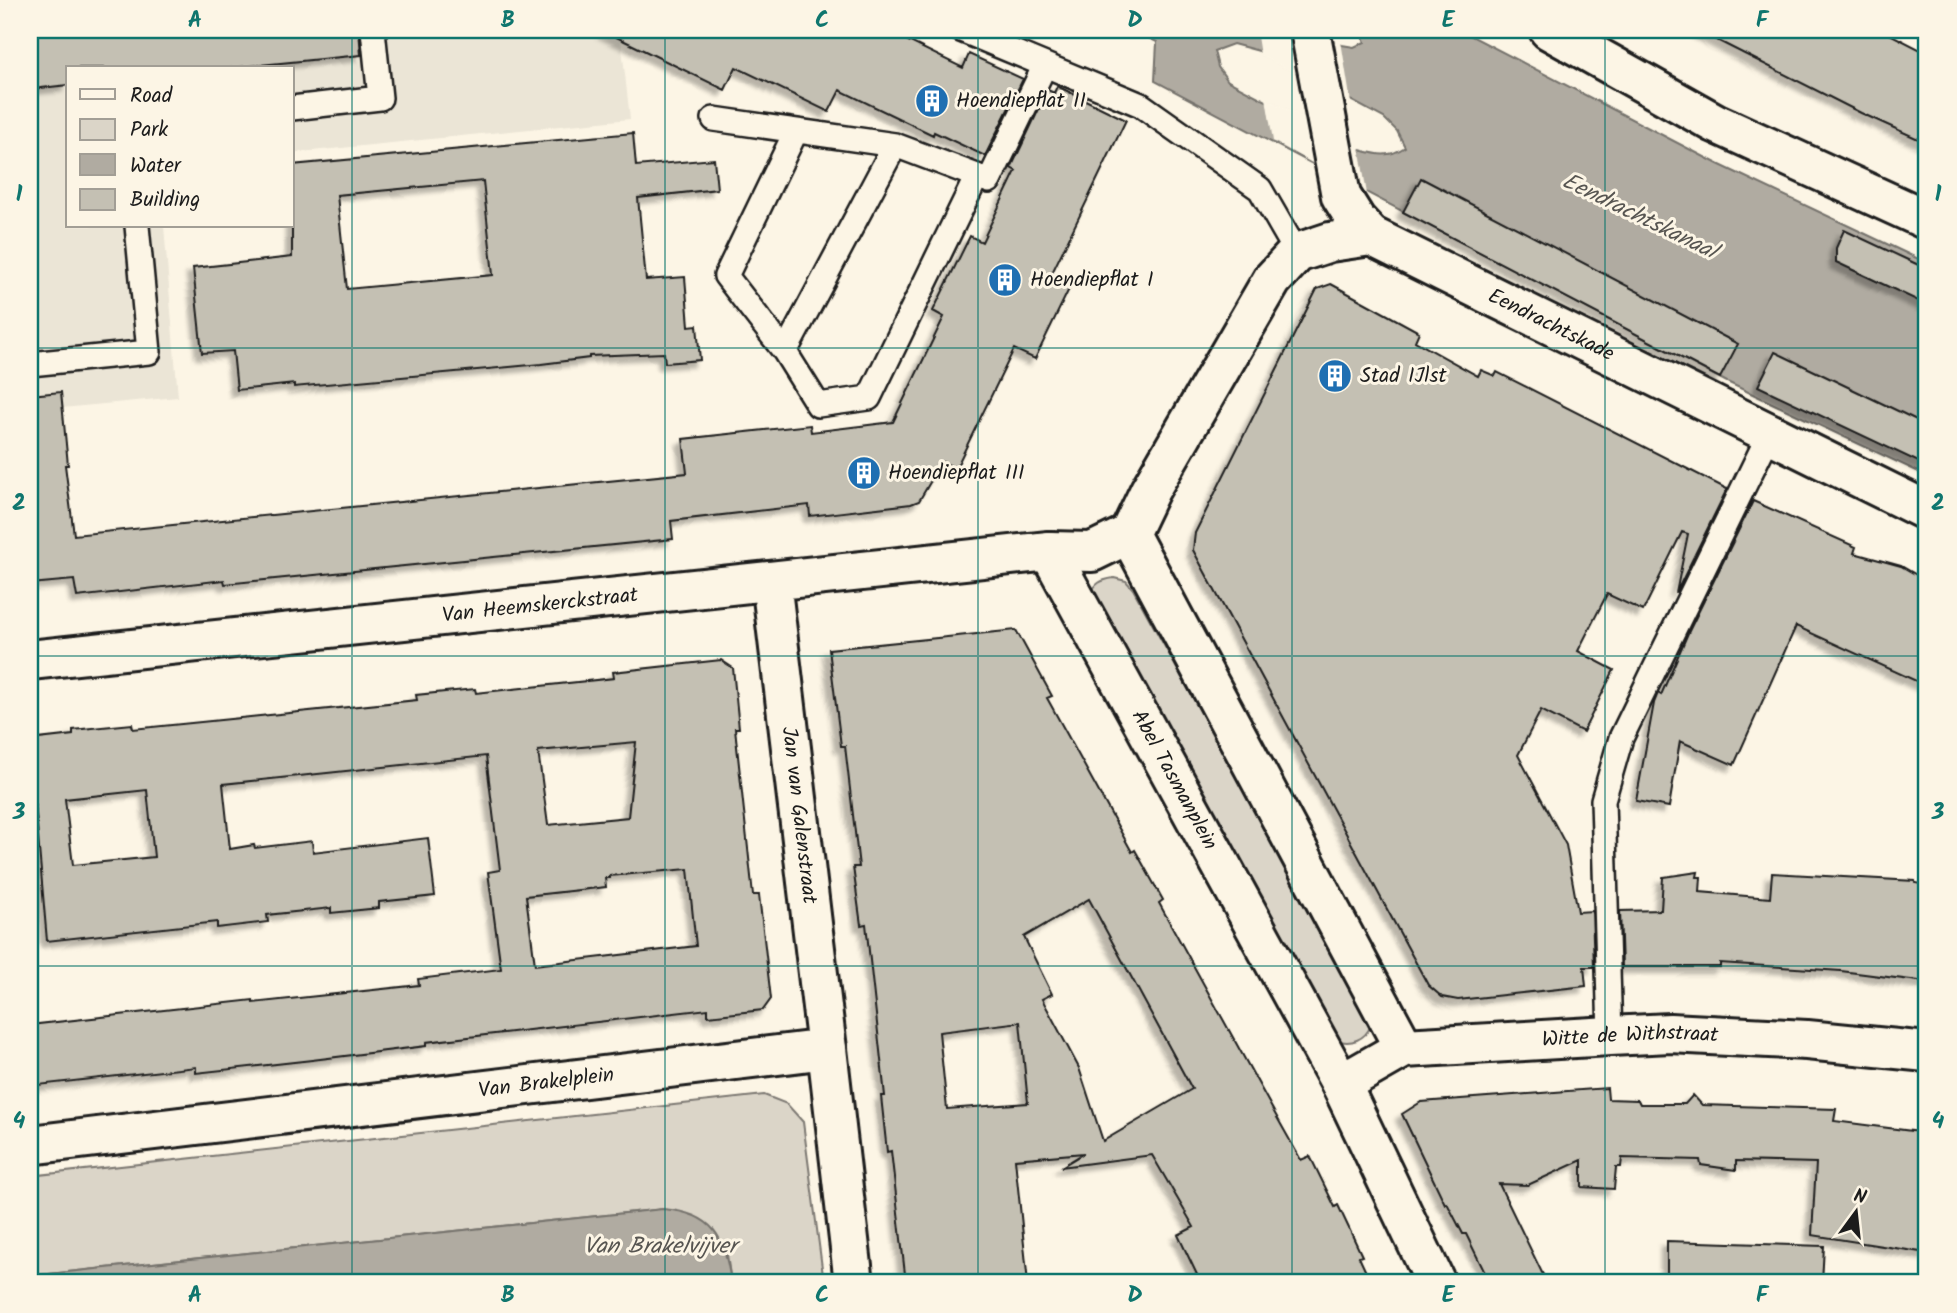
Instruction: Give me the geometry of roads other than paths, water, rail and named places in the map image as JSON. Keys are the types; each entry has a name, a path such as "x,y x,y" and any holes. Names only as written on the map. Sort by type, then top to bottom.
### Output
{"street":[{"name":"Eendrachtskade","path":"1310,30 1335,176 1346,206 1371,236 1927,511"},
{"path":"1549,30 1715,123 1927,220"},
{"path":"1049,551 1092,552 1129,534 1150,490 1272,280 1297,253 1330,242 1371,236"},
{"path":"1129,534 1404,1048"},
{"name":"Van Heemskerckstraat","path":"30,660 1049,551"},
{"name":"Abel Tasmanplein","path":"1049,551 1341,1084 1436,1283"},
{"name":"Jan van Galenstraat","path":"771,581 827,1049"},
{"name":"Witte de Withstraat","path":"1341,1084 1404,1048 1610,1036 1670,1033 1794,1039 1927,1052"},
{"path":"827,1049 854,1283"},
{"name":"Van Brakelplein","path":"30,1145 827,1049"}],"lane":[{"path":"294,108 380,97 373,30"},
{"path":"961,30 1141,105 1260,189 1297,253"},
{"path":"714,119 895,145 989,181 1045,65"},
{"path":"796,131 726,276 785,352 818,405 869,398 976,176"},
{"path":"785,352 895,145"},
{"path":"30,363 149,352 137,228"},
{"path":"1610,1036 1603,800 1621,738 1770,433"}],"water":[{"name":"Eendrachtskanaal","path":"1132,30 1312,30 1342,45 1354,47 1365,42 1361,33 1356,30 1460,30 1718,164 1927,263 1927,476 1727,382 1155,81 1157,42","holes":["1233,44 1259,51 1384,118 1397,131 1405,147 1394,153 1383,154 1360,150 1228,81 1218,67 1214,51"]},
{"name":"Van Brakelvijver","path":"663,1209 694,1216 714,1230 725,1253 731,1283 30,1283 30,1276"}],"place":[{"name":"Hoendiepflat II","path":"932,101"},
{"name":"Hoendiepflat I","path":"1005,280"},
{"name":"Stad IJlst","path":"1335,376"},
{"name":"Hoendiepflat III","path":"864,473"}]}
